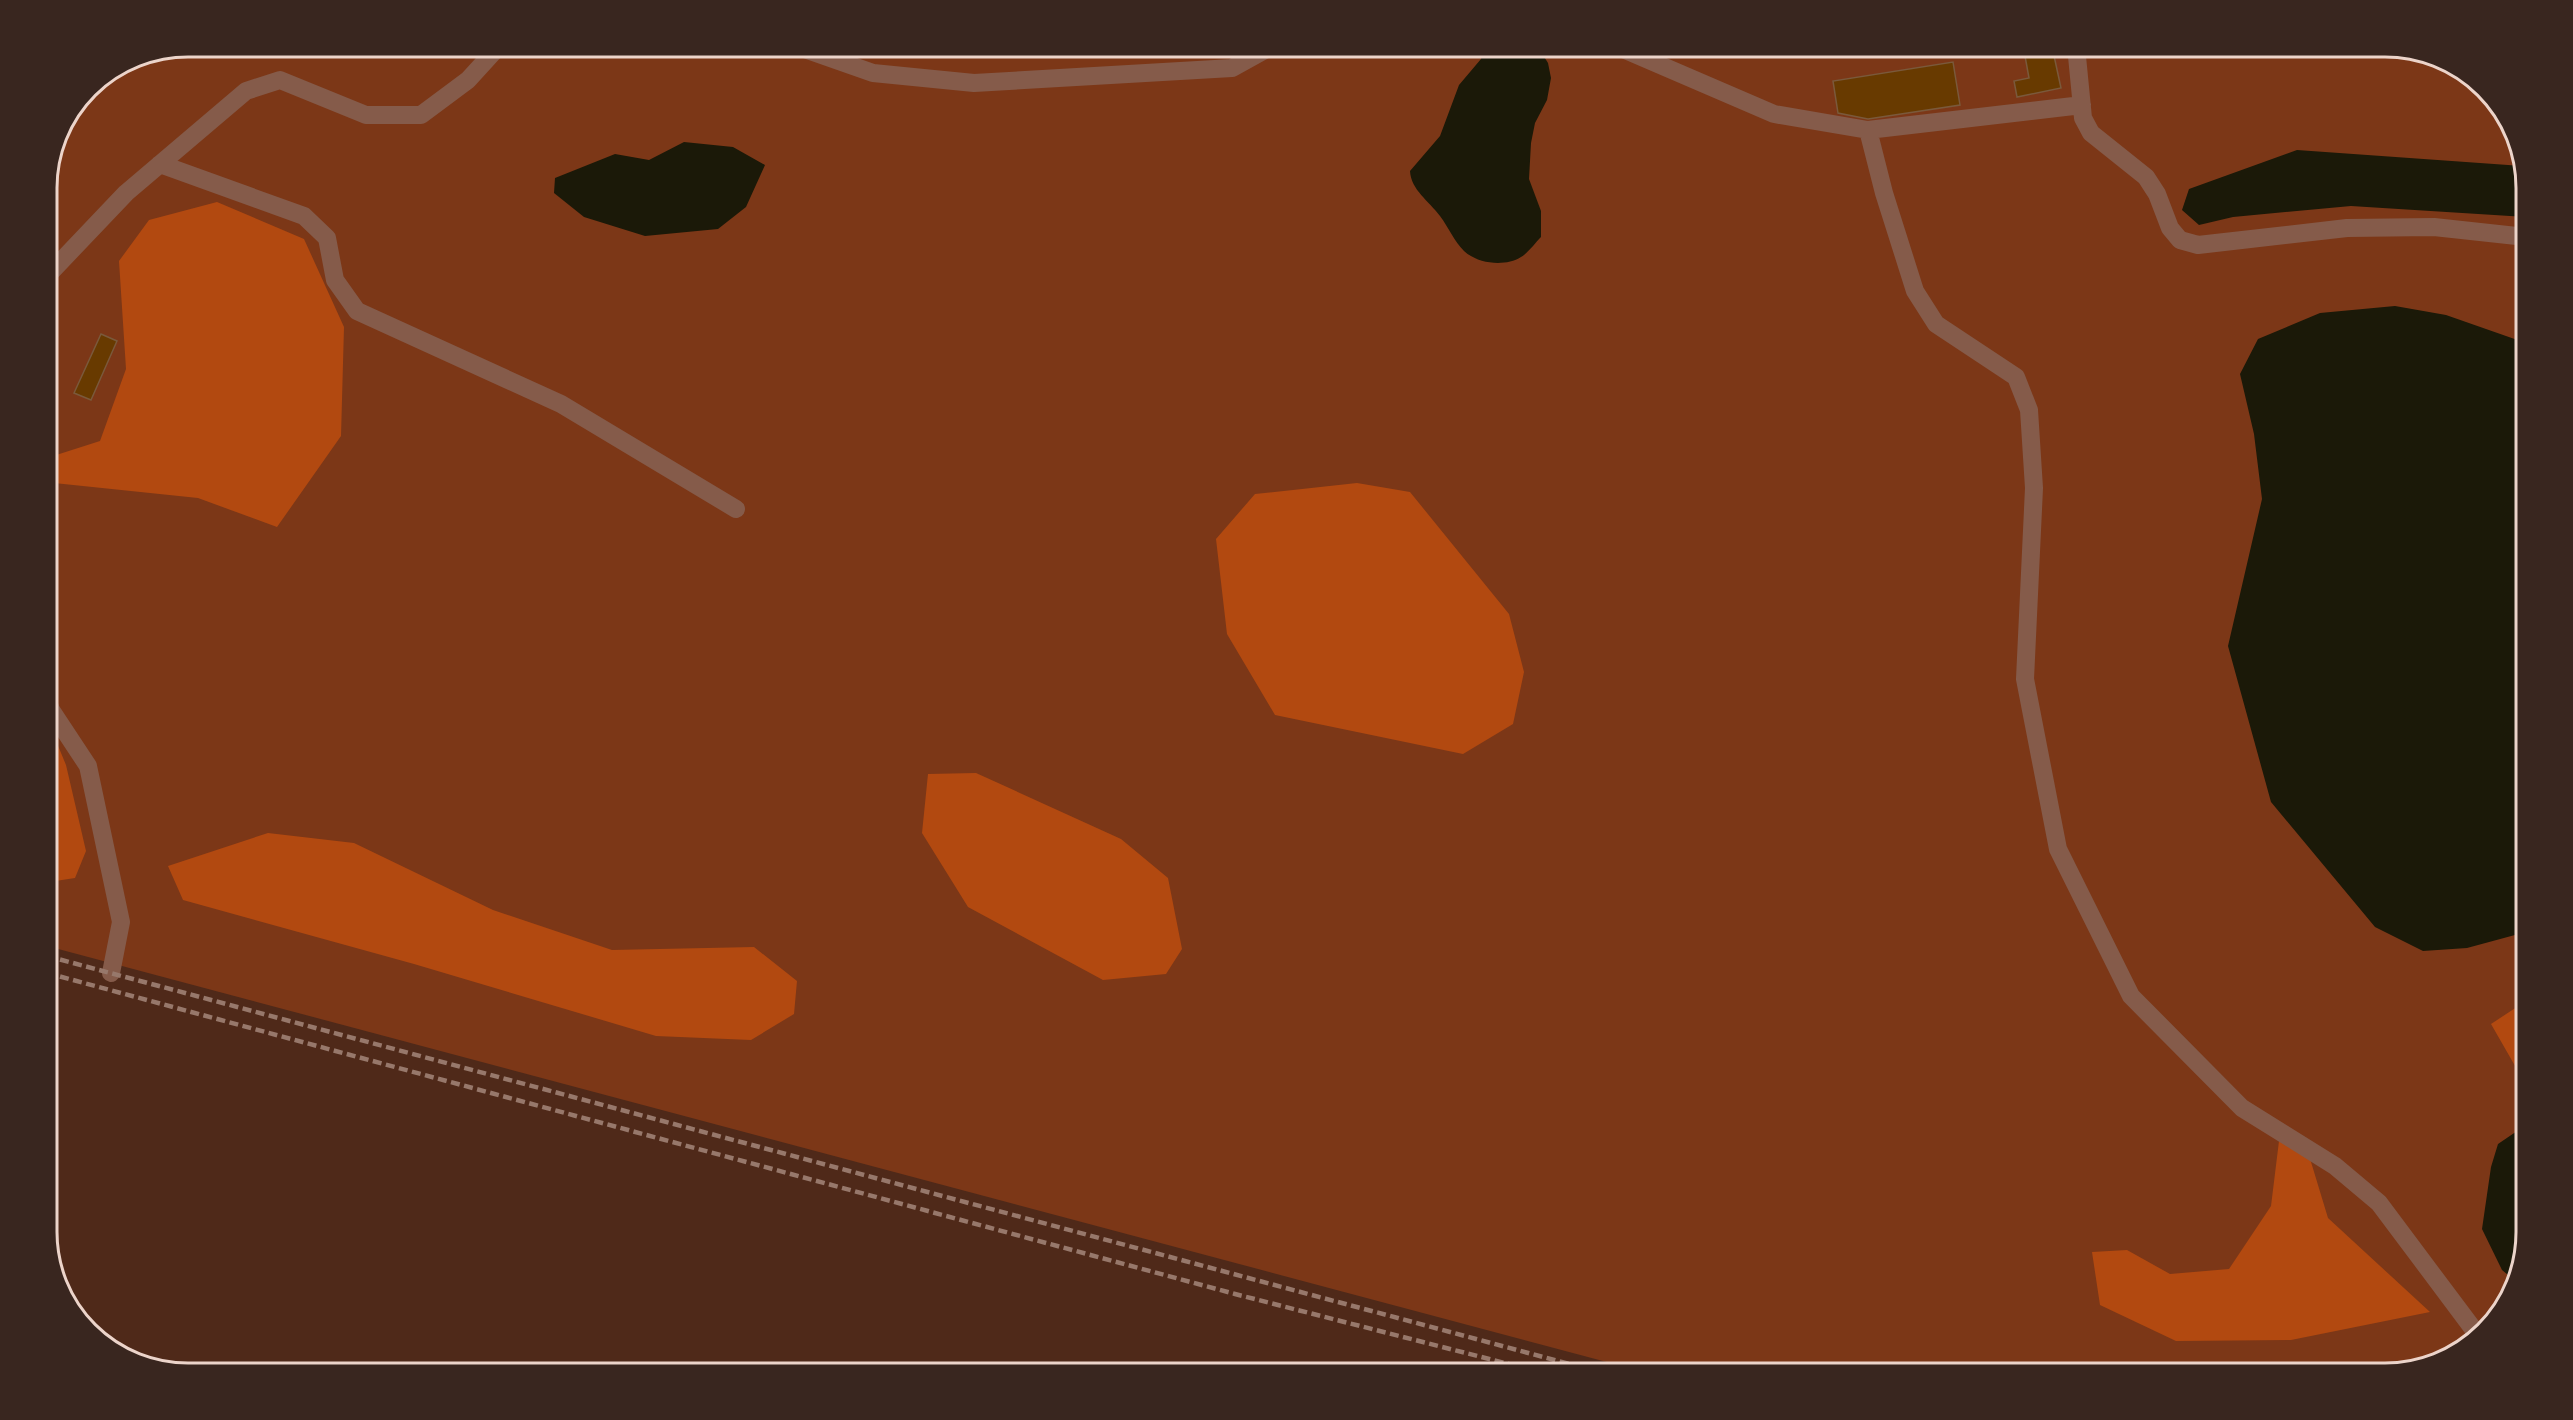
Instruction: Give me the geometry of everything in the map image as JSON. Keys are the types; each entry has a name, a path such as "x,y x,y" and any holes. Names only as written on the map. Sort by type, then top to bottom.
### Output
{"lane":[{"path":"57,265 126,193 246,91 280,80 366,115 421,115 468,80 489,57"},
{"path":"827,57 873,73 974,83 1232,68 1252,57"},
{"path":"1642,57 1774,114 1868,130 2082,105"},
{"path":"2077,57 2083,118 2091,133 2146,177 2157,194 2170,228 2180,240 2198,245 2348,228 2434,227 2516,236"},
{"path":"1868,130 1884,193 1915,291 1936,324 2016,377 2029,410 2034,488 2025,679 2058,849 2131,996 2242,1108 2335,1166 2379,1203 2473,1329"},
{"path":"160,164 304,216 327,238 335,280 357,311 561,404 736,509"},
{"path":"57,719 88,765 121,922 111,973"}],"shaded area":[{"path":"179,57 2385,57 2419,61 2451,74 2465,84 2478,95 2499,122 2512,154 2516,179 2516,1232 2512,1266 2499,1298 2478,1325 2451,1346 2419,1359 2402,1362 1611,1363 57,949 57,179 70,130 84,108 108,84 130,70"},
{"path":"1482,57 1544,57 1551,78 1547,100 1535,123 1531,143 1529,179 1541,211 1541,237 1521,257 1500,263 1477,259 1464,251 1440,216 1417,190 1410,171 1440,136 1459,85"},
{"path":"684,142 733,147 765,165 746,207 718,229 645,236 584,217 554,193 555,178 615,154 649,160"},
{"path":"2297,150 2514,165 2516,216 2351,206 2233,217 2199,225 2182,210 2189,189"},
{"path":"217,202 304,239 344,327 341,436 277,527 198,498 57,483 57,455 100,441 126,369 119,261 149,220"},
{"path":"2395,306 2446,315 2516,340 2516,935 2467,948 2423,951 2375,927 2271,802 2228,646 2262,499 2254,434 2240,374 2258,339 2320,313"},
{"path":"1357,483 1410,492 1509,614 1524,672 1513,724 1463,754 1275,715 1227,634 1216,539 1255,494"},
{"path":"57,743 66,765 86,851 75,878 57,881"},
{"path":"976,773 1121,839 1168,878 1182,949 1166,974 1103,980 968,907 922,833 928,774"},
{"path":"268,833 354,843 493,910 612,950 754,947 797,981 794,1014 751,1040 656,1036 414,964 183,900 168,866"},
{"path":"2516,1008 2516,1068 2491,1024"},
{"path":"2516,1132 2516,1232 2515,1249 2508,1275 2502,1270 2482,1229 2491,1167 2498,1144"},
{"path":"2279,1141 2308,1152 2328,1218 2430,1312 2291,1340 2176,1341 2100,1305 2092,1252 2127,1250 2170,1274 2229,1269 2271,1206"}],"building":[{"path":"2025,57 2054,57 2061,88 2017,97 2014,81 2029,78"},
{"path":"1953,62 1960,105 1868,119 1838,113 1833,81"},
{"path":"101,334 117,341 91,400 74,393"}],"railway":[{"path":"57,959 1566,1363"},
{"path":"57,976 1235,1294 1505,1363"}]}
